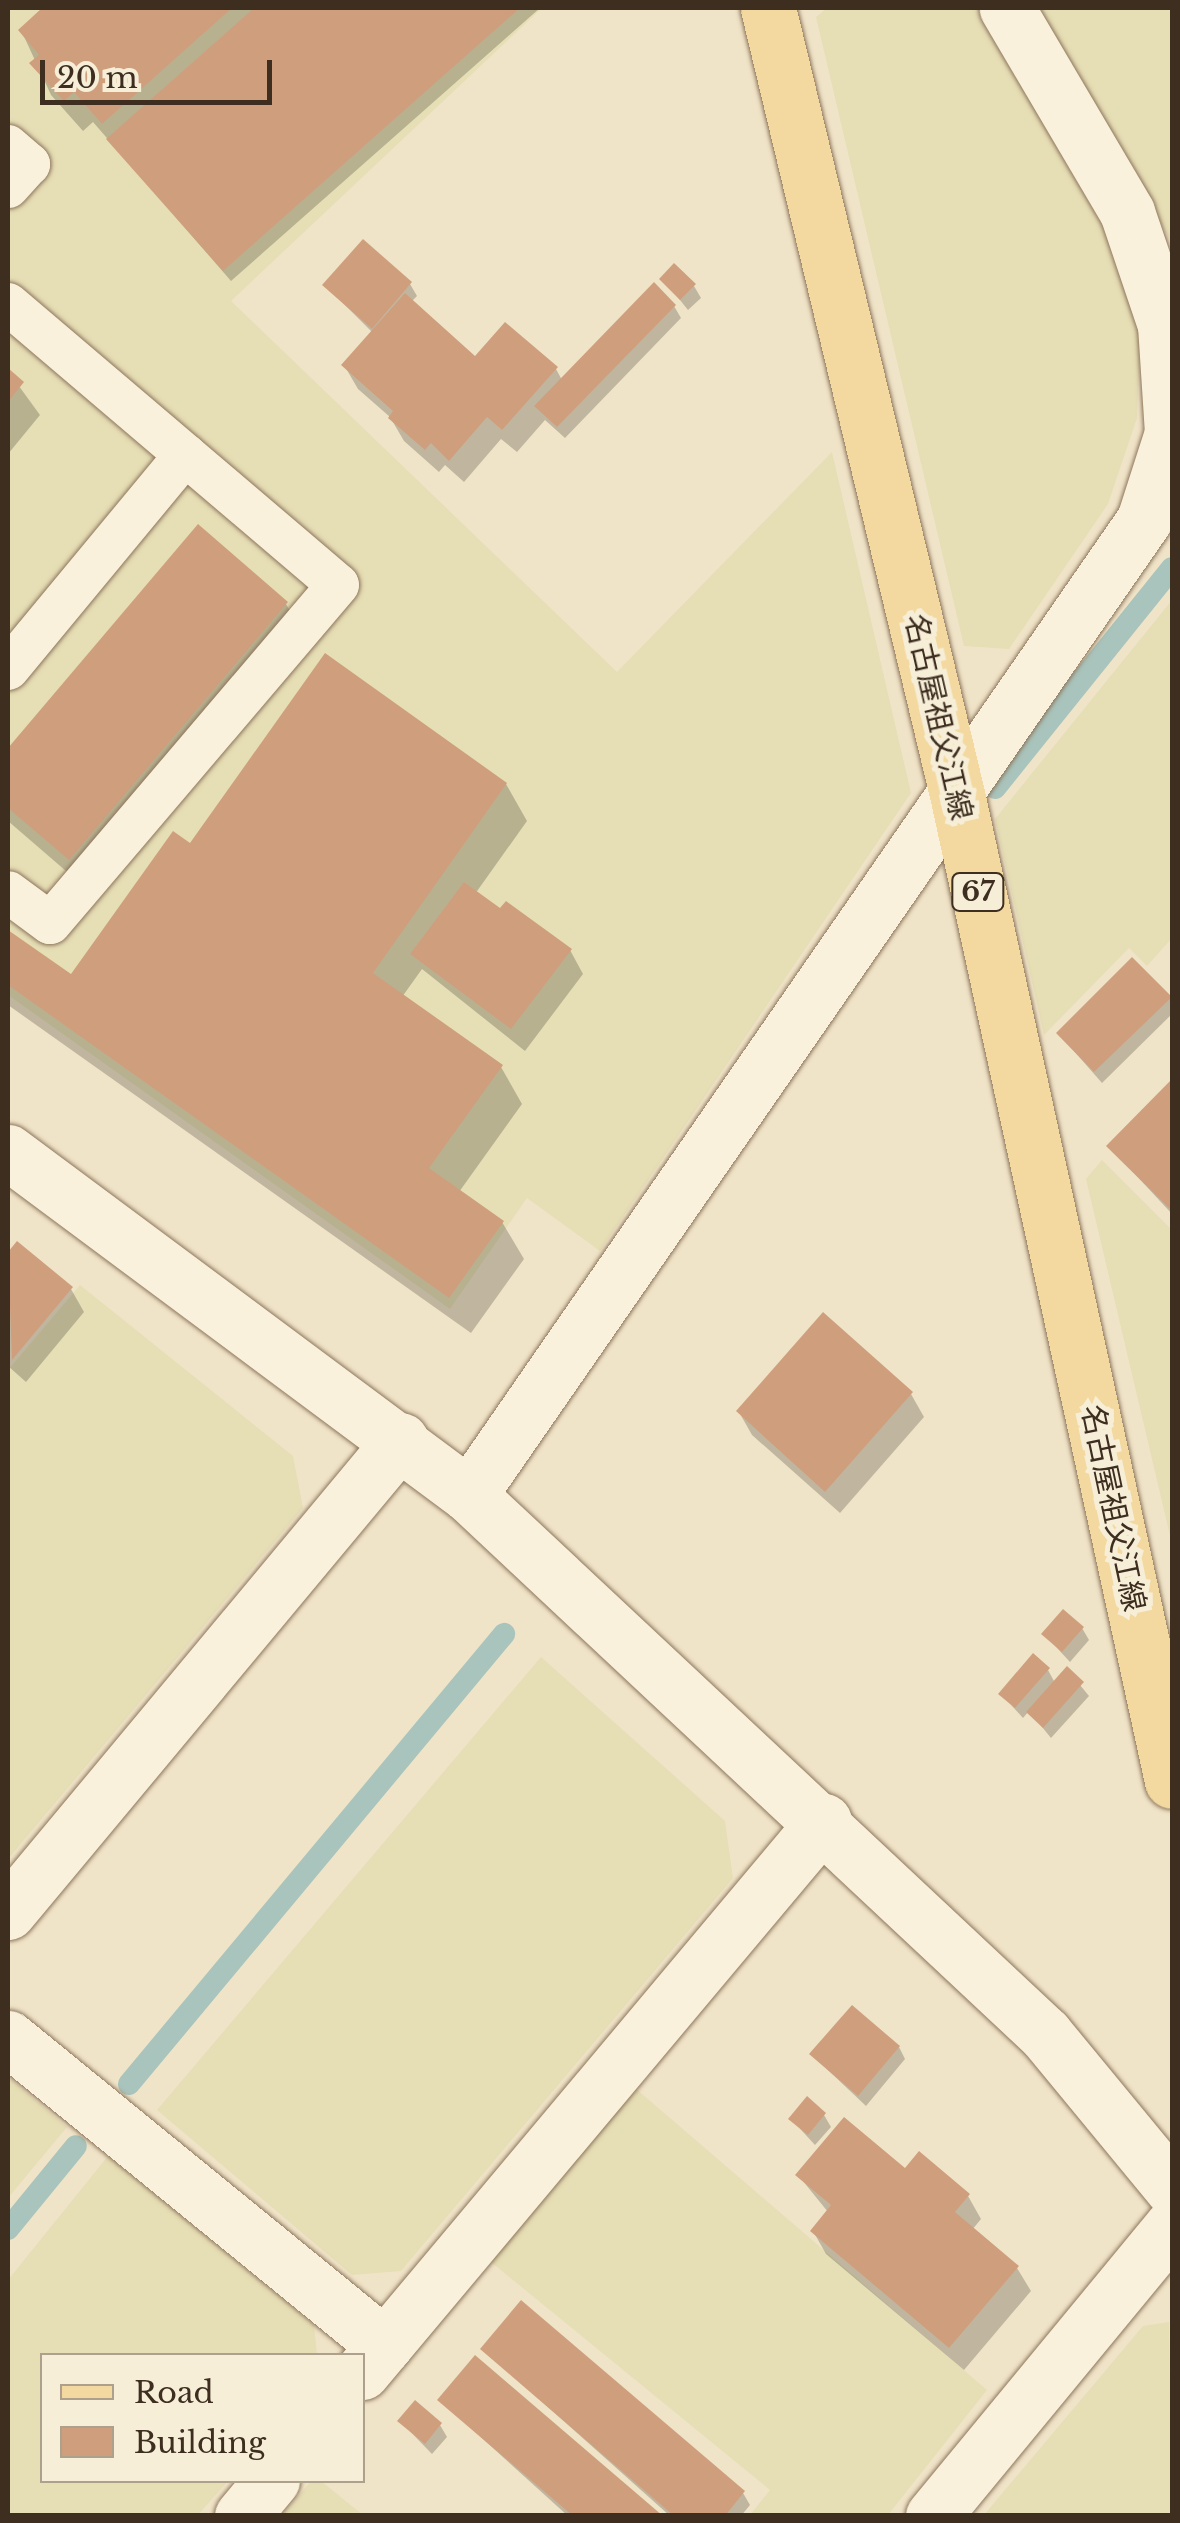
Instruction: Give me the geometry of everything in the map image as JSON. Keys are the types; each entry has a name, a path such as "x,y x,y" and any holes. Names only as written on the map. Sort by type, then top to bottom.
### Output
{"main road":[{"name":"名古屋祖父江線","path":"768,8 956,794 1172,1781"}],"street":[{"path":"470,1494 1144,520 1172,432 1165,324 1127,212 1008,8"},
{"path":"16,1173 401,1440 470,1494 824,1820 1045,2034 1172,2188"},
{"path":"8,1912 401,1440"},
{"path":"8,2038 374,2359 824,1820"},
{"path":"933,2516 1172,2226"},
{"path":"242,2516 270,2483"}],"lane":[{"path":"8,146 29,164 8,187"},
{"path":"8,304 338,585 50,923 8,892"},
{"path":"8,669 184,455"}],"shaded area":[{"path":"8,8 542,8 231,301 617,672 832,452 911,793 600,1251 527,1198 450,1309 8,995"},
{"path":"827,8 983,8 1119,252 1141,316 1137,418 1108,504 1009,649 964,646 816,17"},
{"path":"1038,8 1172,8 1172,243"},
{"path":"1172,600 1172,938 1147,966 1129,948 1044,1035 995,819"},
{"path":"1102,1160 1172,1230 1172,1544 1086,1179"},
{"path":"80,1285 293,1456 303,1508 8,1859 8,1370"},
{"path":"541,1657 725,1821 733,1878 401,2271 352,2275 157,2110"},
{"path":"8,2077 67,2127 8,2198"},
{"path":"635,2088 987,2390 888,2515 750,2515 770,2490 491,2262"},
{"path":"108,2156 314,2325 317,2353 40,2353 40,2483 226,2483 198,2515 8,2515 8,2280"},
{"path":"1169,2322 1172,2515 984,2515 1143,2326"},
{"path":"309,2483 323,2483 363,2515 282,2515"}],"building":[{"path":"42,8 232,8 102,124 74,92 64,101 29,63 39,55 18,30"},
{"path":"254,8 520,8 223,271 106,139"},
{"path":"363,239 412,282 372,329 322,285"},
{"path":"674,263 696,284 680,300 659,279"},
{"path":"654,282 676,305 557,427 534,406"},
{"path":"405,293 475,356 505,322 558,367 502,430 487,417 449,461 431,443 425,450 388,418 393,411 341,365"},
{"path":"8,368 24,382 8,402"},
{"path":"198,524 288,602 69,860 8,808 8,748"},
{"path":"325,653 507,783 373,973 503,1065 429,1168 504,1221 449,1298 8,985 8,930 71,974 173,831 190,843"},
{"path":"464,882 500,908 506,901 572,949 511,1029 410,954"},
{"path":"1132,957 1172,997 1094,1072 1056,1033"},
{"path":"1172,1079 1172,1211 1106,1146"},
{"path":"17,1241 73,1287 12,1360 8,1252"},
{"path":"823,1312 913,1392 825,1492 736,1411"},
{"path":"1063,1609 1084,1627 1062,1652 1041,1634"},
{"path":"1033,1653 1050,1668 1015,1708 998,1694"},
{"path":"1067,1666 1084,1682 1043,1728 1026,1712"},
{"path":"852,2005 900,2046 858,2096 809,2054"},
{"path":"807,2096 826,2113 808,2135 788,2119"},
{"path":"844,2117 905,2168 919,2151 970,2194 955,2212 1019,2266 949,2348 810,2231 831,2205 795,2175"},
{"path":"521,2300 745,2491 725,2516 674,2516 480,2349"},
{"path":"475,2355 663,2516 573,2516 437,2400"},
{"path":"415,2400 442,2423 425,2444 397,2421"}],"waterway":[{"path":"995,788 1172,568"},
{"path":"129,2084 504,1634"},
{"path":"8,2229 76,2146"}]}
